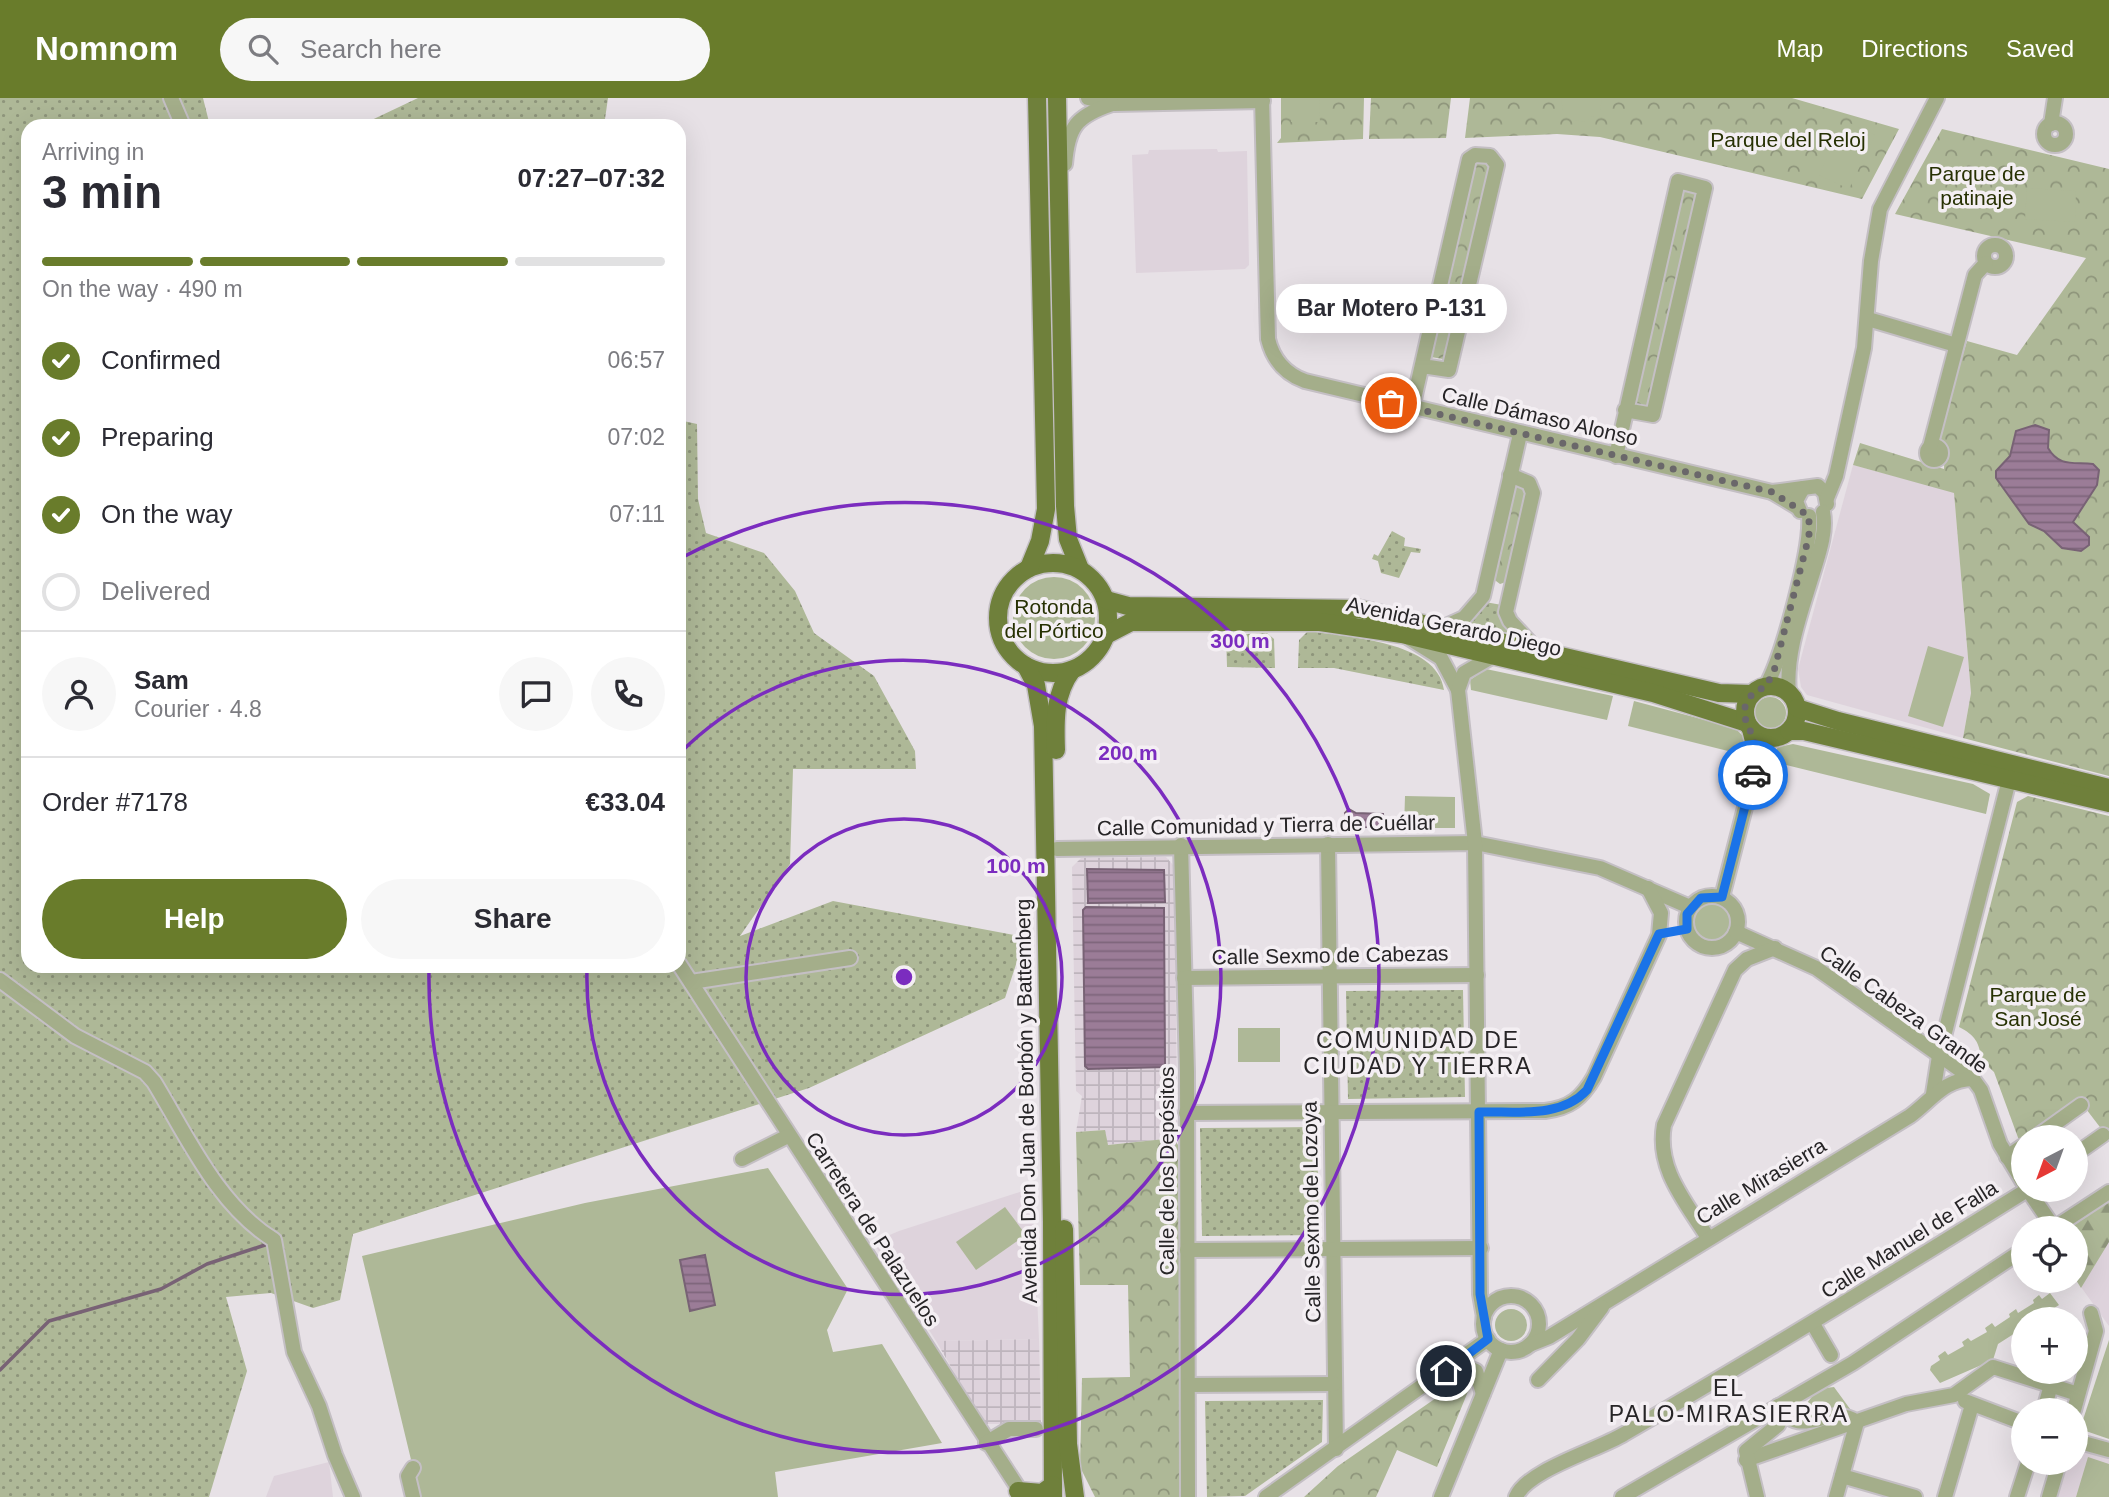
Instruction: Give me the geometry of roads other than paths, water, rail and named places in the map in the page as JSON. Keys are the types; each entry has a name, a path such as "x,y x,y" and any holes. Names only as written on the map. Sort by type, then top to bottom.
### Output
{"main road":[{"path":"1029,568 1040,541 1046,509 1037,98"},
{"path":"1057,98 1065,506 1068,539 1080,569"},
{"path":"1055,562 1080,569 1096,582 1106,600 1109,618 1106,635 1093,656 1072,670 1049,673 1026,666 1008,650 1002,639 998,616 1004,593 1019,574 1029,568 1055,562"},
{"name":"Avenida Gerardo Diego","path":"1106,600 1128,606 1336,607 1380,613 1719,693 1759,690"},
{"name":"Avenida Gerardo Diego","path":"1106,635 1131,622 1320,622 1402,634 1653,693 1749,726"},
{"name":"Avenida Don Juan de Borbón y Battemberg","path":"1026,666 1036,685 1043,726 1053,1491"},
{"name":"Avenida Don Juan de Borbón y Battemberg","path":"1072,670 1060,690 1056,709 1068,1444 1075,1497"},
{"path":"1793,700 1797,719 1758,757 1745,707 1759,690 1779,687 1793,700 1838,721 2109,788"},
{"path":"1749,726 1763,737 1804,731 2109,803"},
{"path":"1019,1493 1053,1491"}],"street":[{"path":"171,98 180,119"},
{"path":"1088,98 1114,104 1263,100"},
{"path":"1814,508 1836,476 1868,319 1871,261 1880,209 1937,98"},
{"path":"2051,124 2055,98"},
{"name":"Calle Dámaso Alonso","path":"1263,100 1268,339 1273,354 1291,375 1305,382 1772,492 1814,508"},
{"path":"1059,233 1068,136 1091,111 1114,104"},
{"path":"1412,408 1469,159 1475,155 1490,156 1497,164 1449,370 1422,366"},
{"path":"1616,456 1625,410 1678,181 1705,188 1653,415 1625,410"},
{"path":"1930,447 1975,275 1986,263"},
{"path":"1868,319 1956,345"},
{"path":"1444,627 1471,612 1483,596 1520,434"},
{"path":"1793,700 1791,654 1825,523 1814,508 1797,496 1838,460"},
{"path":"1510,475 1529,483 1533,493 1511,585 1508,616 1535,648"},
{"path":"1759,690 1778,657 1806,551 1814,508 1822,489 1808,487"},
{"name":"Calle Dámaso Alonso","path":"1772,492 1808,487"},
{"path":"1487,581 1496,590 1504,590 1511,585"},
{"path":"1402,634 1441,658 1458,690 1475,843 1482,1274 1480,1305 1488,1339 1501,1350 1513,1352 1529,1345 1538,1333 1535,1309 1519,1297 1500,1298 1491,1304 1484,1317"},
{"path":"1458,690 1464,673 1495,655"},
{"path":"1722,897 1758,757"},
{"path":"1933,1094 1939,1056 2009,780"},
{"name":"Calle Comunidad y Tierra de Cuéllar","path":"1057,849 1181,845 1475,843 1600,868 1690,907"},
{"name":"Calle Sexmo de Lozoya","path":"1328,844 1336,1449"},
{"name":"Calle de los Depósitos","path":"1181,845 1186,1113 1188,1497"},
{"path":"1186,1113 1554,1110 1578,1099 1594,1077 1659,934 1661,913 1648,888"},
{"path":"1708,896 1722,897 1736,911 1737,932 1724,945 1702,945 1687,929 1690,907 1708,896"},
{"path":"1659,934 1687,929"},
{"name":"Calle Cabeza Grande","path":"1737,932 1816,968 1973,1079 1980,1086 1994,1131 2011,1163"},
{"path":"1724,945 1734,958 1735,970"},
{"path":"1708,1238 1670,1177 1661,1143 1664,1125 1735,970 1747,960 1774,948"},
{"path":"691,982 850,958"},
{"name":"Carretera de Palazuelos","path":"685,973 786,1138 1019,1493"},
{"name":"Calle Sexmo de Cabezas","path":"1184,978 1477,975"},
{"path":"0,980 75,1036 145,1072 238,1211 274,1240 294,1352 319,1406 334,1455 353,1497"},
{"name":"Calle Mirasierra","path":"1529,1345 1607,1301 1910,1116 1933,1094 1956,1081 1973,1079"},
{"path":"2053,1125 2081,1105"},
{"path":"2088,1146 2103,1135"},
{"path":"742,1159 786,1138"},
{"path":"2007,1157 2011,1154"},
{"path":"2072,1216 2109,1192"},
{"name":"Calle Manuel de Falla","path":"1516,1497 1527,1481 1617,1438 1812,1324 2011,1201"},
{"path":"1187,1251 1481,1248"},
{"path":"1622,1497 1853,1363 2011,1258"},
{"path":"1482,1274 1488,1286 1500,1298"},
{"name":"Calle Mirasierra","path":"1538,1380 1578,1339 1607,1301"},
{"path":"2077,1398 2096,1331 2091,1312"},
{"path":"1538,1318 1566,1325"},
{"name":"Calle Manuel de Falla","path":"1812,1324 1831,1355"},
{"path":"1266,1497 1488,1339"},
{"path":"1441,1497 1501,1350"},
{"path":"1829,1377 1831,1355 1853,1363"},
{"path":"1446,1371 1470,1367 1480,1377 1483,1395"},
{"path":"1746,1460 1906,1404 1954,1395 1993,1367 2078,1394"},
{"path":"1188,1385 1335,1384"},
{"path":"2047,1398 2051,1385"},
{"path":"1954,1395 1972,1405 2011,1419"},
{"path":"1945,1497 1972,1405"},
{"path":"1779,1406 1788,1419 1797,1423 1845,1416 1857,1422"},
{"path":"1757,1497 1746,1460 1749,1447 1778,1425 1781,1419 1779,1406"},
{"path":"1335,1412 1351,1423 1368,1426"},
{"path":"1836,1497 1857,1422"},
{"path":"986,1443 1009,1429 1036,1429"},
{"path":"2088,1444 2109,1450"},
{"path":"410,1472 413,1497"},
{"path":"2017,1497 2024,1475"},
{"path":"2049,1497 2056,1475"},
{"path":"1842,1476 1915,1497"}],"waterway":[{"path":"0,1370 49,1321 161,1289 207,1264 265,1245"}],"place":[{"name":"Bar Motero P-131","path":"1391,403"}],"district":[{"name":"COMUNIDAD DE CIUDAD Y TIERRA","path":"1418,1053"},
{"name":"EL PALO-MIRASIERRA","path":"1729,1401"}],"park label":[{"name":"Parque del Reloj","path":"1788,139"},
{"name":"Parque de patinaje","path":"1977,185"},
{"name":"Rotonda del Pórtico","path":"1054,618"},
{"name":"Parque de San José","path":"2038,1006"}]}
